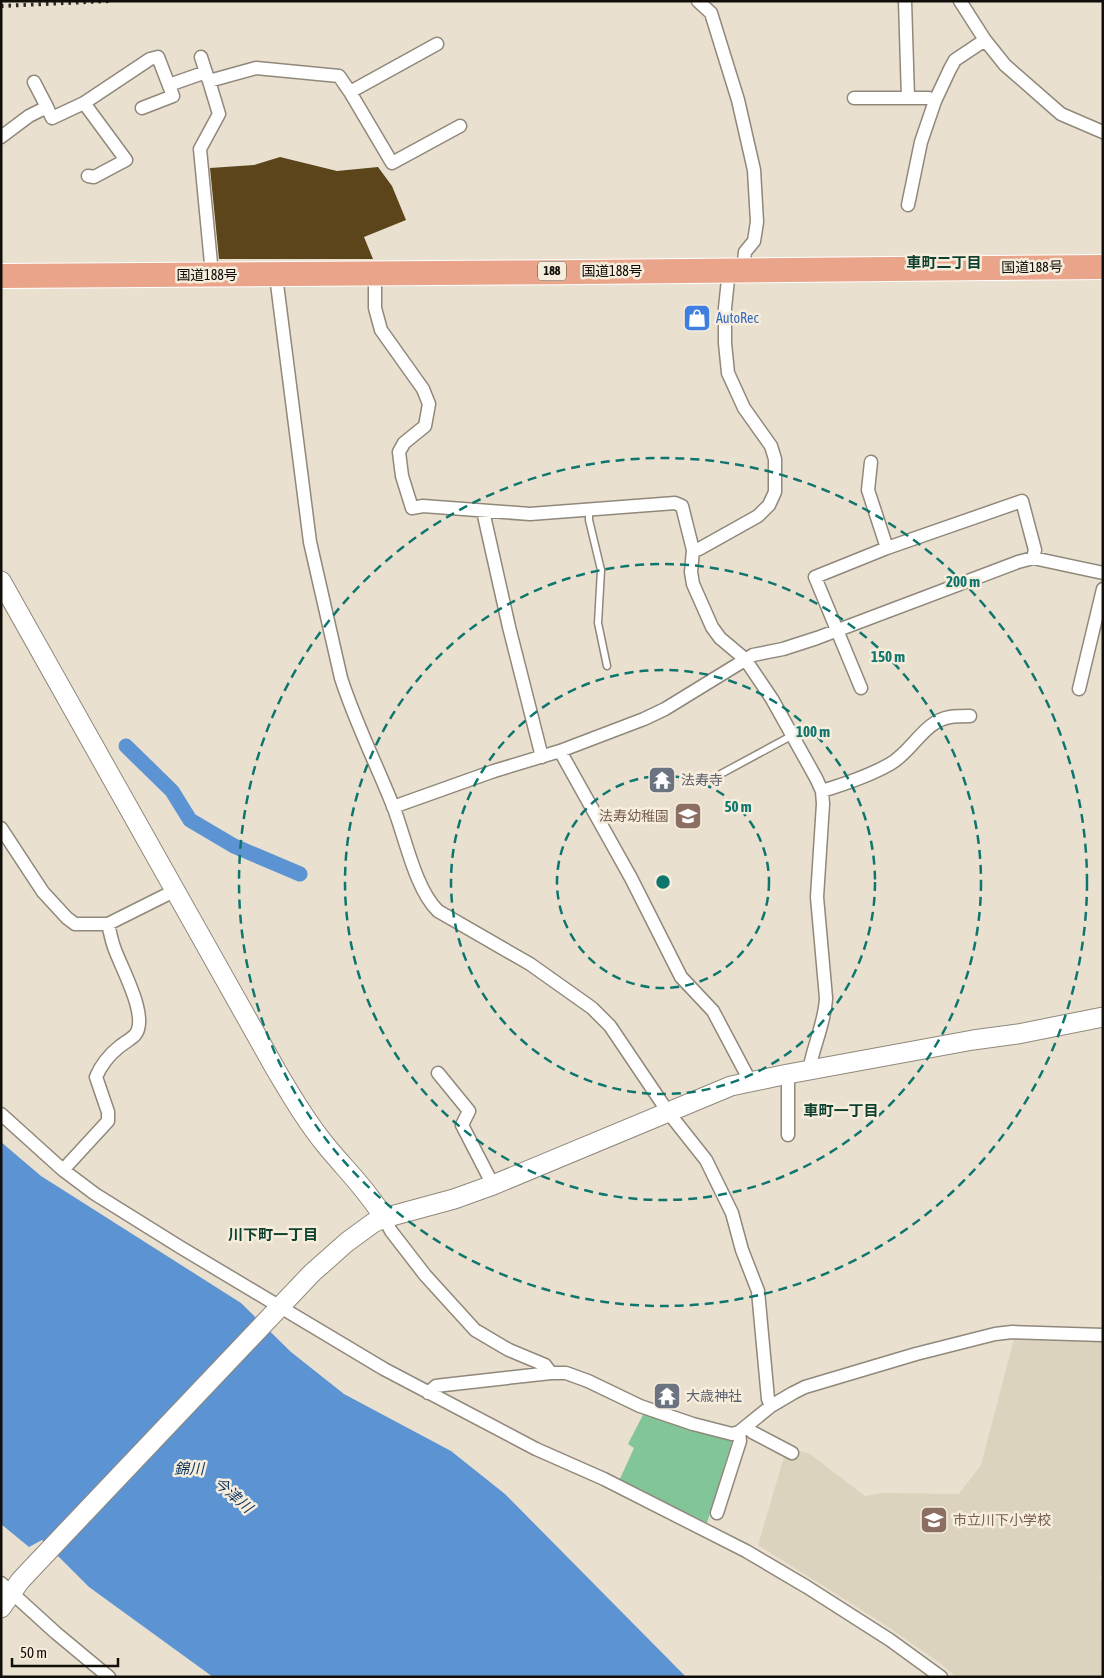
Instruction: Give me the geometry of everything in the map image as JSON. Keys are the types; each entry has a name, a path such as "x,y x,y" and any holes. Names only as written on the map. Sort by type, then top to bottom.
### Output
{"highway":[{"name":"国道188号","path":"1,276 212,274 276,276 1103,267"}],"street":[{"path":"693,550 758,516 769,505 775,492 775,459 771,446 744,408 728,373 725,343 725,308 736,270 745,252 754,241 757,222 754,170 738,100 711,13 698,1"},
{"path":"906,1 908,98"},
{"path":"960,1 985,40 1006,66 1061,114 1103,132"},
{"path":"908,205 921,142 935,101 955,60 985,40"},
{"path":"350,92 437,44"},
{"path":"34,82 52,118 84,103 150,59 158,57 172,96 142,108"},
{"path":"201,57 218,114 200,149 212,274"},
{"path":"169,86 256,68 339,76 392,163 460,126"},
{"path":"854,98 929,98 935,101"},
{"path":"84,103 126,160 94,177 88,176"},
{"path":"1,136 29,116 47,107"},
{"path":"375,274 375,308 381,330 423,389 429,404 425,426 404,442 399,452 402,476 412,508 424,506 530,514 675,503 682,506 693,550 691,572 693,584 712,627 720,638 744,659 772,699 822,790 823,804 817,897 826,998 825,1010 809,1071"},
{"path":"276,276 312,551 341,678 347,698 393,807 418,876 431,904 438,911 530,964 592,1008 610,1026 668,1112 706,1160 732,1213 742,1250 758,1291 768,1399 772,1406"},
{"path":"871,462 868,490 887,548"},
{"path":"861,688 815,577 887,548 1022,501 1035,550 1033,558"},
{"path":"483,511 509,627 542,757"},
{"path":"393,807 494,771 542,757 644,720 753,655 783,649 838,630 1018,562 1033,558 1103,572"},
{"path":"1,581 82,722 174,891 276,1070 305,1117 328,1147 357,1179 391,1231 425,1275 475,1330 509,1350 545,1364 551,1373"},
{"path":"1079,689 1103,589"},
{"path":"822,790 862,777 891,764 902,756 926,730 937,722 949,717 970,716"},
{"path":"560,750 631,878 682,977 713,1011 750,1081"},
{"path":"1,828 43,892 67,918 76,924 108,924 174,891"},
{"path":"63,1170 108,1121 108,1112 96,1077 100,1067 118,1048 136,1034 139,1024 135,996 114,946 108,924"},
{"path":"1,1608 7,1588 34,1566 312,1273 347,1242 373,1223 494,1185 710,1094 750,1081 973,1040 1018,1034 1103,1017"},
{"path":"438,1073 469,1111 462,1125 494,1185"},
{"path":"788,1074 788,1135"},
{"path":"1,1114 63,1170 95,1194 180,1247 276,1311 536,1449 604,1479 746,1552 807,1587 890,1640 941,1677"},
{"path":"428,1393 436,1386 444,1384 566,1373 640,1406 693,1424 732,1434 743,1429 792,1393 805,1387 916,1354 995,1334 1012,1332 1103,1335"},
{"path":"743,1429 792,1453"},
{"path":"718,1514 743,1429"},
{"path":"7,1588 109,1677"}],"lane":[{"path":"589,509 589,520 601,570 598,623 607,666"},
{"path":"717,776 793,735"}],"shaded area":[{"name":"市立川下小学校","path":"1014,1339 1103,1341 1103,1573 1099,1578 1103,1582 1103,1677 956,1677 940,1663 884,1624 758,1545 787,1447 810,1454 865,1496 883,1493 959,1494 981,1465"}],"green space":[{"path":"644,1413 732,1441 707,1523 619,1481 634,1448 628,1444"}],"water":[{"name":"錦川","path":"1,1142 41,1176 241,1303 291,1352 344,1394 451,1451 505,1494 686,1677 213,1677 89,1587 42,1540 29,1547 1,1524"}],"building":[{"path":"280,157 337,171 378,167 392,186 406,220 364,237 373,259 219,259 210,168 254,165"}],"waterway":[{"path":"126,746 172,791 190,820 234,846 300,874"}],"railway":[{"path":"1,6 109,1"}],"place":[{"name":"AutoRec","path":"697,318"},
{"name":"法寿寺","path":"662,780"},
{"name":"法寿幼稚園","path":"688,816"},
{"name":"大歳神社","path":"667,1396"},
{"name":"市立川下小学校","path":"934,1520"}],"district":[{"name":"車町二丁目","path":"944,263"},
{"name":"車町一丁目","path":"841,1111"},
{"name":"川下町一丁目","path":"273,1235"}],"water label":[{"name":"今津川","path":"233,1495"}]}
